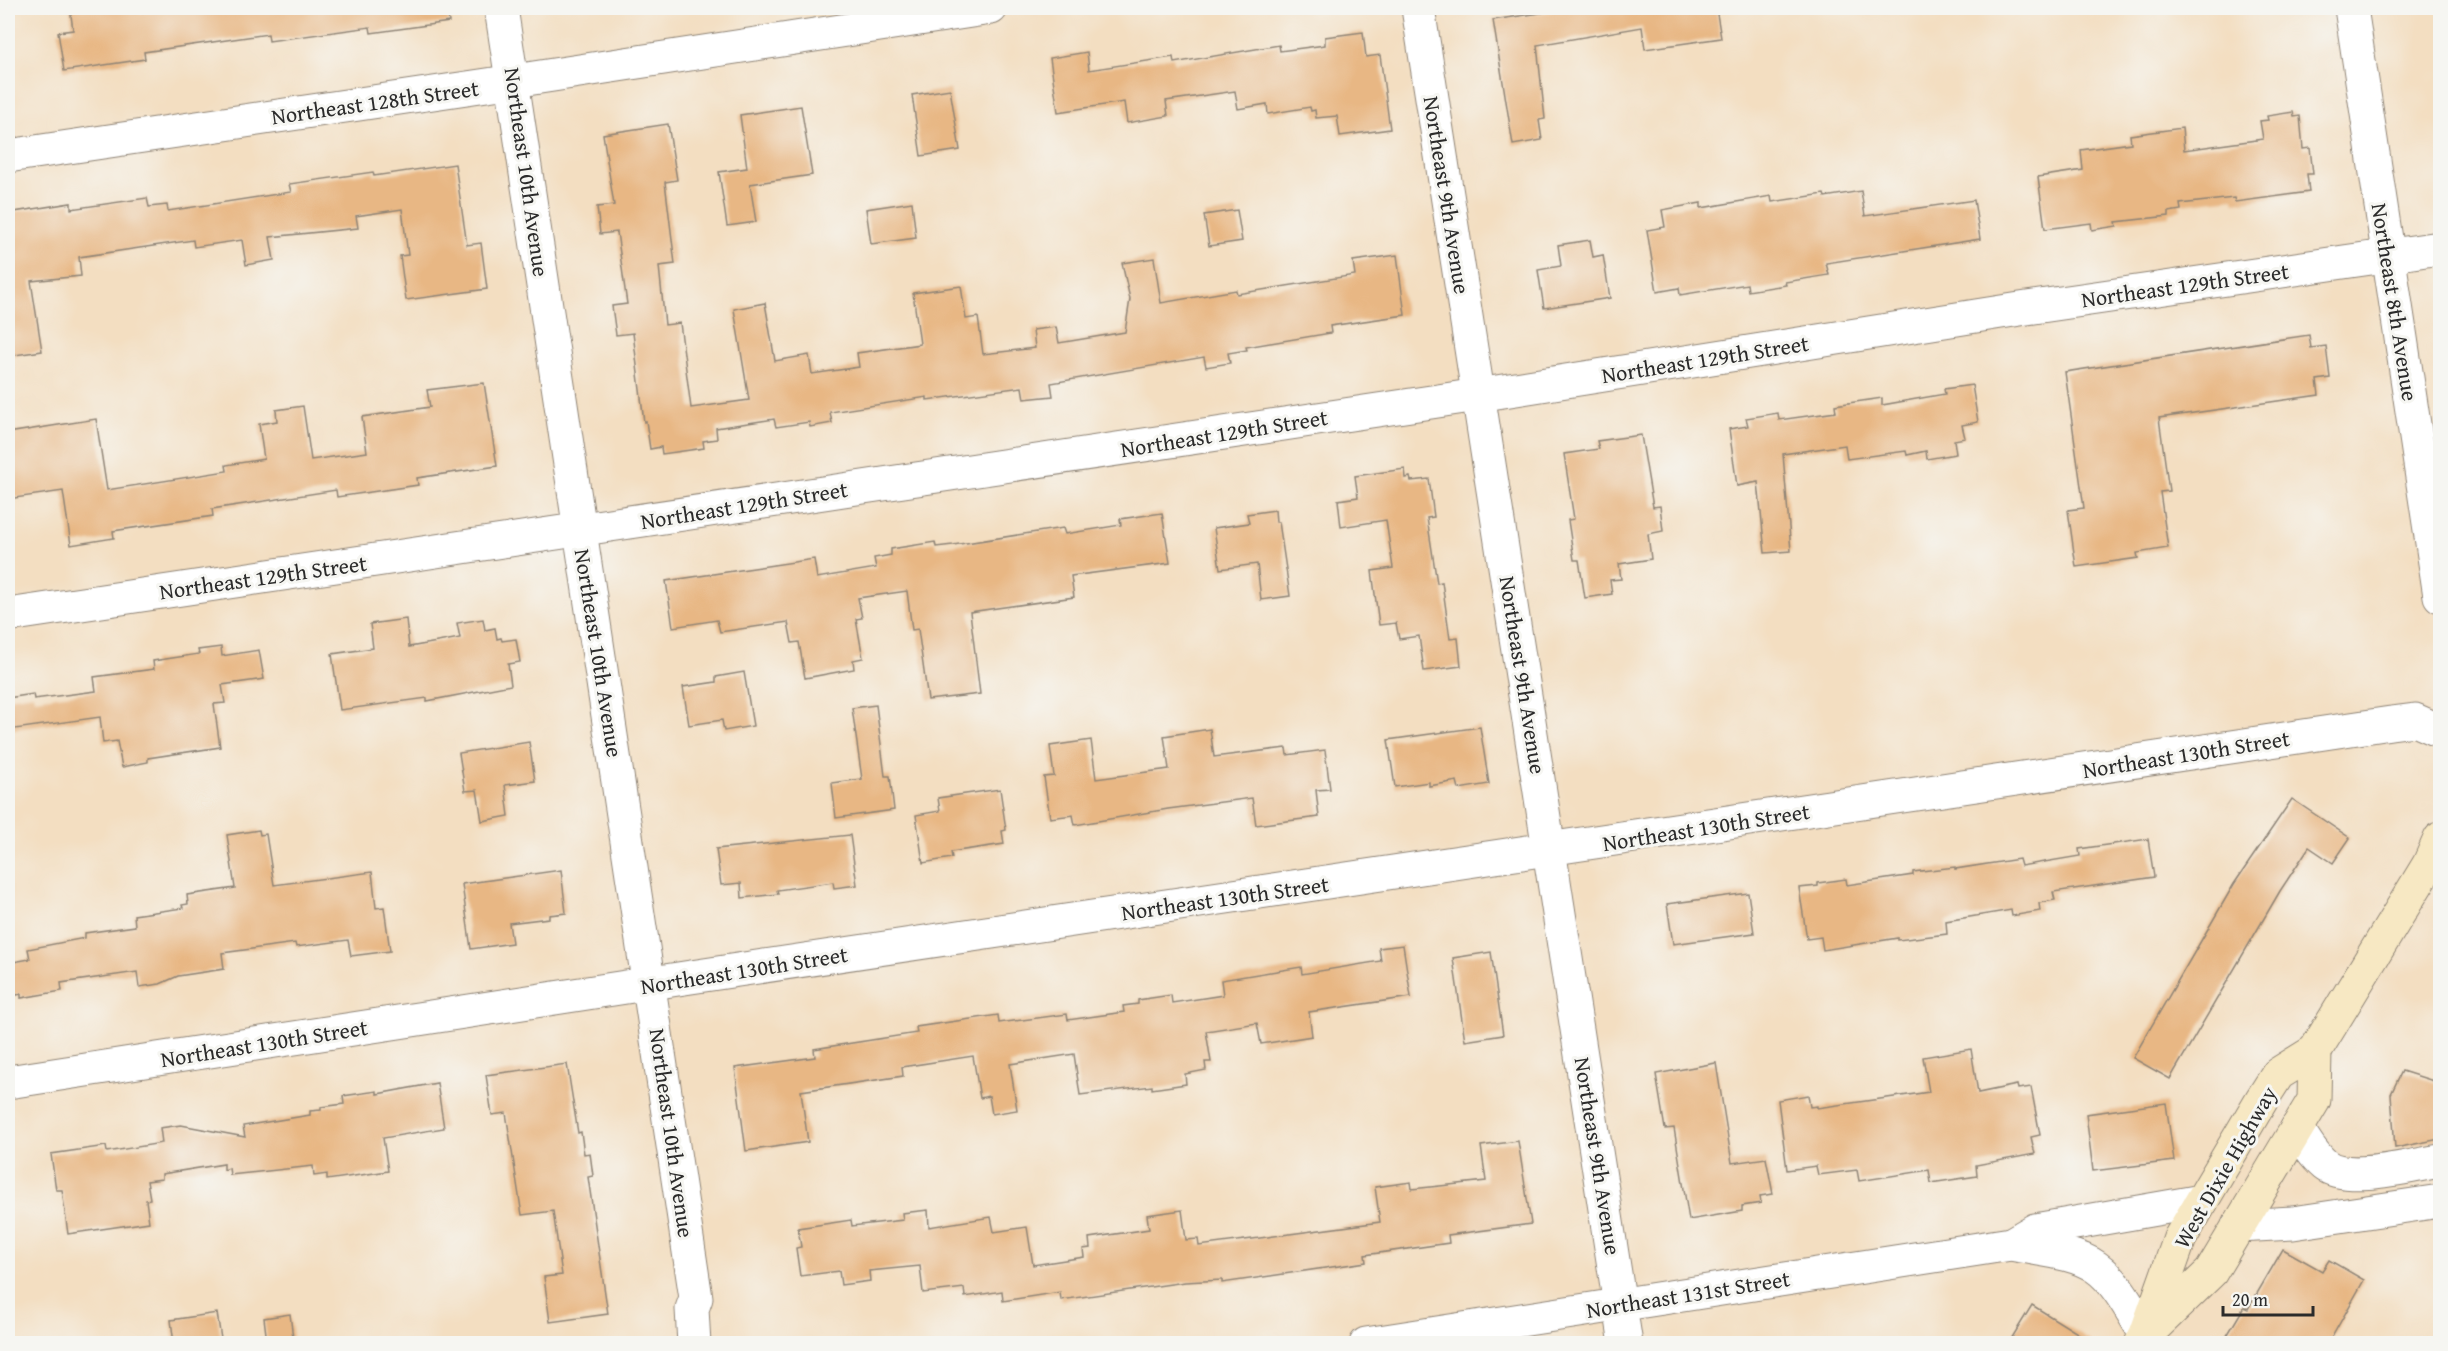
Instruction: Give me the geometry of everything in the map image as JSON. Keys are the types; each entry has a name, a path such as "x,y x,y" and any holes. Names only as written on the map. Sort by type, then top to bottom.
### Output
{"main road":[{"name":"West Dixie Highway","path":"2143,1339 2180,1238 2278,1074 2314,1051 2428,864 2440,839"},
{"name":"West Dixie Highway","path":"2143,1339 2211,1272 2314,1100 2314,1051"}],"street":[{"name":"Northeast 10th Avenue","path":"501,8 514,81 696,1298 703,1308 711,1344"},
{"name":"Northeast 128th Street","path":"8,156 991,8"},
{"name":"Northeast 9th Avenue","path":"1418,8 1626,1344"},
{"name":"Northeast 8th Avenue","path":"2351,8 2440,596"},
{"name":"Northeast 129th Street","path":"8,615 1478,395 2020,309 2440,248"},
{"name":"Northeast 130th Street","path":"8,1082 2415,720 2440,730"},
{"path":"2297,1128 2315,1156 2335,1171 2356,1173 2440,1161"},
{"name":"Northeast 131st Street","path":"2011,1244 2035,1230 2202,1201"},
{"path":"2238,1226 2293,1223 2440,1201"},
{"name":"Northeast 131st Street","path":"1366,1344 2011,1244 2071,1257 2097,1268 2108,1277 2143,1339"},
{"name":"Northeast 10th Avenue","path":"694,1344 692,1309 696,1298"}],"building":[{"path":"70,8 138,8 139,13 174,8 447,8 449,22 371,33 370,27 269,41 268,34 144,52 145,59 64,71 58,32 73,30"},
{"path":"1553,8 1716,8 1721,38 1645,49 1642,27 1537,45 1545,119 1539,120 1542,140 1513,145 1493,20 1553,11"},
{"path":"1363,32 1366,57 1380,55 1390,129 1340,136 1337,116 1316,118 1315,110 1311,111 1310,107 1268,114 1267,104 1238,109 1235,91 1166,101 1168,116 1127,123 1124,102 1058,112 1050,58 1087,52 1089,70 1173,57 1174,63 1279,45 1280,51 1325,45 1325,37"},
{"path":"950,89 960,150 921,156 912,95"},
{"path":"801,106 812,175 750,184 756,222 727,226 719,172 747,168 740,115"},
{"path":"2293,112 2294,117 2300,116 2303,149 2310,148 2313,174 2307,174 2309,192 2235,202 2234,198 2180,204 2181,210 2169,212 2169,216 2116,222 2117,226 2092,230 2091,223 2045,229 2038,177 2083,170 2081,150 2131,143 2130,135 2182,128 2184,150 2263,139 2260,121 2268,120 2267,116"},
{"path":"668,124 677,180 665,182 675,264 659,266 665,325 680,323 691,408 749,400 734,309 765,303 775,361 809,355 812,374 859,367 857,353 920,344 913,293 961,286 966,319 978,317 983,354 1035,348 1033,330 1056,327 1059,343 1125,332 1130,299 1122,263 1154,258 1161,303 1236,290 1237,294 1355,275 1353,261 1397,255 1405,315 1330,326 1331,333 1246,347 1247,350 1228,353 1230,363 1206,367 1204,357 1051,383 1053,396 1024,399 1022,387 927,400 927,397 830,412 832,423 810,427 809,422 776,427 774,419 716,428 717,439 703,441 704,448 662,454 661,447 650,449 646,421 644,422 633,333 616,335 612,306 627,304 617,232 600,234 597,207 614,205 603,134"},
{"path":"455,164 467,245 481,243 487,289 406,300 400,256 408,255 402,209 356,216 358,228 270,237 274,260 246,265 242,240 194,247 193,240 79,257 81,276 31,281 42,351 8,356 8,213 71,203 71,209 147,198 149,207 167,205 168,211 291,192 289,184 373,172 374,176"},
{"path":"1861,191 1865,216 1974,200 1980,239 1826,263 1829,275 1785,282 1786,285 1748,291 1747,284 1680,295 1679,288 1657,292 1647,230 1665,227 1662,210 1701,203 1701,208 1771,196 1772,202"},
{"path":"912,202 916,238 871,244 866,209"},
{"path":"1237,210 1242,241 1209,246 1204,215"},
{"path":"1590,240 1593,257 1603,255 1610,298 1544,308 1538,270 1561,266 1558,245"},
{"path":"2309,335 2311,348 2326,346 2330,378 2317,380 2319,395 2159,418 2169,491 2160,492 2168,548 2137,553 2138,558 2076,567 2068,510 2084,508 2065,372"},
{"path":"484,383 497,466 417,478 418,485 337,497 336,490 212,509 213,516 113,531 114,538 71,545 63,491 8,499 8,433 96,419 107,490 227,471 226,465 264,459 259,424 277,421 276,410 303,406 311,460 367,452 362,417 430,407 427,390"},
{"path":"1972,385 1978,422 1962,425 1965,438 1954,440 1956,454 1927,459 1926,451 1907,455 1906,451 1847,459 1845,445 1783,454 1791,551 1765,553 1758,482 1737,486 1729,429 1748,426 1746,418 1778,413 1779,420 1836,412 1835,405 1882,398 1882,405 1945,394 1944,389"},
{"path":"1641,435 1653,507 1660,506 1663,531 1648,534 1651,559 1619,564 1621,579 1610,580 1612,594 1585,598 1579,560 1574,560 1568,520 1574,519 1564,454 1599,449 1597,441"},
{"path":"1405,469 1406,478 1410,477 1411,481 1429,479 1434,517 1427,518 1437,583 1442,582 1450,639 1458,638 1461,666 1424,671 1419,636 1399,639 1396,623 1379,625 1372,571 1393,568 1386,520 1341,527 1338,500 1358,497 1355,476"},
{"path":"1275,510 1276,522 1279,522 1290,596 1261,600 1257,564 1220,569 1214,528 1249,523 1247,514"},
{"path":"1162,513 1170,563 1071,576 1074,597 970,612 980,694 928,700 918,629 912,630 907,591 858,598 862,618 856,619 863,658 853,660 854,669 805,678 799,642 792,643 788,622 720,632 717,620 673,627 666,581 814,559 817,578 876,568 874,558 891,555 891,549 935,542 936,547 953,545 1063,528 1065,534 1121,525 1120,519"},
{"path":"406,619 409,647 460,638 457,623 483,619 485,630 495,628 497,639 501,638 502,641 516,639 520,662 508,664 511,685 427,701 427,698 340,710 332,654 373,648 370,624"},
{"path":"221,647 222,656 259,650 264,679 222,685 225,703 214,704 220,747 148,758 148,762 122,767 117,741 103,743 100,717 8,730 8,698 33,694 34,699 96,691 94,677 154,669 153,661 199,654 198,650"},
{"path":"744,672 753,726 724,731 722,720 689,725 683,687 716,682 716,677"},
{"path":"876,705 885,776 890,776 894,810 836,818 832,783 862,779 852,708"},
{"path":"1480,727 1489,784 1459,789 1457,781 1429,786 1429,782 1395,787 1388,740"},
{"path":"1210,729 1214,757 1286,748 1287,755 1325,750 1330,789 1316,790 1319,817 1256,825 1252,798 1075,825 1073,815 1050,818 1044,777 1054,776 1050,746 1091,740 1096,779 1169,769 1164,736"},
{"path":"529,742 535,781 505,785 509,816 482,821 477,790 465,791 459,753"},
{"path":"1000,789 1006,830 1002,831 1004,844 951,852 952,858 923,863 916,815 940,811 938,798"},
{"path":"2292,799 2350,838 2333,863 2309,847 2280,891 2170,1079 2133,1058 2234,884"},
{"path":"259,830 260,835 266,834 274,885 372,872 376,908 384,907 390,951 351,956 348,940 296,947 295,943 222,953 224,969 178,976 160,984 139,987 137,972 61,983 62,991 21,998 21,994 8,997 8,963 30,959 28,949 85,938 85,933 135,926 134,915 183,908 182,905 188,904 187,895 235,888 227,835"},
{"path":"850,835 857,885 834,888 833,882 777,890 778,894 742,898 741,883 721,885 716,849"},
{"path":"2148,839 2154,877 2053,892 2055,900 2039,903 2040,911 2012,916 2011,910 1946,921 1947,934 1898,940 1898,938 1823,950 1821,937 1807,939 1799,888 1846,879 1847,885 1913,875 1913,872 1955,867 1955,869 2019,859 2021,866 2080,856 2079,849"},
{"path":"561,870 566,913 549,915 549,918 509,923 512,943 471,949 462,884"},
{"path":"1748,893 1754,933 1673,944 1667,904"},
{"path":"1403,945 1411,997 1309,1012 1312,1036 1261,1044 1257,1023 1206,1031 1211,1062 1205,1062 1206,1070 1185,1074 1186,1084 1080,1095 1074,1054 1010,1064 1017,1110 992,1114 989,1096 980,1098 973,1056 902,1067 903,1076 801,1091 808,1142 746,1151 735,1068 815,1057 814,1049 917,1033 916,1027 998,1015 999,1023 1067,1014 1068,1020 1124,1012 1123,1006 1138,1004 1138,1000 1171,995 1172,1003 1223,995 1221,980 1301,967 1302,974 1381,961 1379,948"},
{"path":"1491,952 1503,1035 1465,1041 1453,958"},
{"path":"1971,1049 1978,1093 2017,1085 2018,1089 2031,1087 2040,1135 2031,1137 2035,1154 1976,1165 1977,1176 1931,1183 1929,1170 1859,1181 1857,1170 1818,1175 1816,1166 1787,1170 1778,1100 1808,1095 1810,1107 1817,1106 1817,1108 1929,1092 1923,1057"},
{"path":"1716,1063 1732,1163 1766,1158 1773,1194 1760,1196 1761,1203 1742,1206 1742,1211 1689,1220 1674,1128 1665,1129 1656,1074"},
{"path":"567,1064 578,1133 581,1132 584,1154 590,1153 593,1176 588,1177 608,1314 550,1322 544,1277 562,1275 553,1211 522,1215 506,1113 492,1115 486,1075"},
{"path":"2402,1071 2440,1083 2440,1139 2395,1148 2391,1094"},
{"path":"437,1083 444,1128 383,1138 388,1171 327,1180 327,1174 314,1176 313,1166 230,1175 229,1168 224,1170 224,1164 162,1174 162,1179 147,1181 150,1199 146,1200 149,1222 68,1234 62,1190 56,1190 51,1154 106,1146 107,1152 162,1143 160,1128 181,1125 245,1137 243,1126 310,1115 310,1111 321,1110 321,1107 344,1104 343,1096 377,1091 377,1094"},
{"path":"2166,1103 2174,1161 2093,1171 2086,1114"},
{"path":"1518,1141 1531,1224 1448,1235 1449,1243 1365,1255 1366,1262 1222,1283 1222,1280 1185,1282 1061,1300 1060,1292 1003,1301 1002,1291 965,1297 964,1288 923,1293 920,1266 869,1271 870,1281 841,1285 839,1271 800,1276 796,1248 801,1247 798,1228 851,1220 852,1226 903,1220 902,1213 928,1210 929,1227 991,1217 994,1232 1027,1227 1033,1265 1084,1257 1083,1249 1090,1248 1089,1238 1149,1229 1147,1215 1182,1210 1186,1240 1198,1239 1199,1246 1380,1222 1375,1187 1411,1182 1412,1189 1486,1181 1481,1146"},
{"path":"2283,1249 2322,1271 2329,1260 2364,1280 2328,1344 2222,1344 2244,1307 2248,1309"},
{"path":"2032,1305 2095,1344 2008,1344"},
{"path":"217,1313 221,1339 193,1344 174,1344 171,1320"},
{"path":"290,1314 293,1338 267,1342 264,1318"}]}
